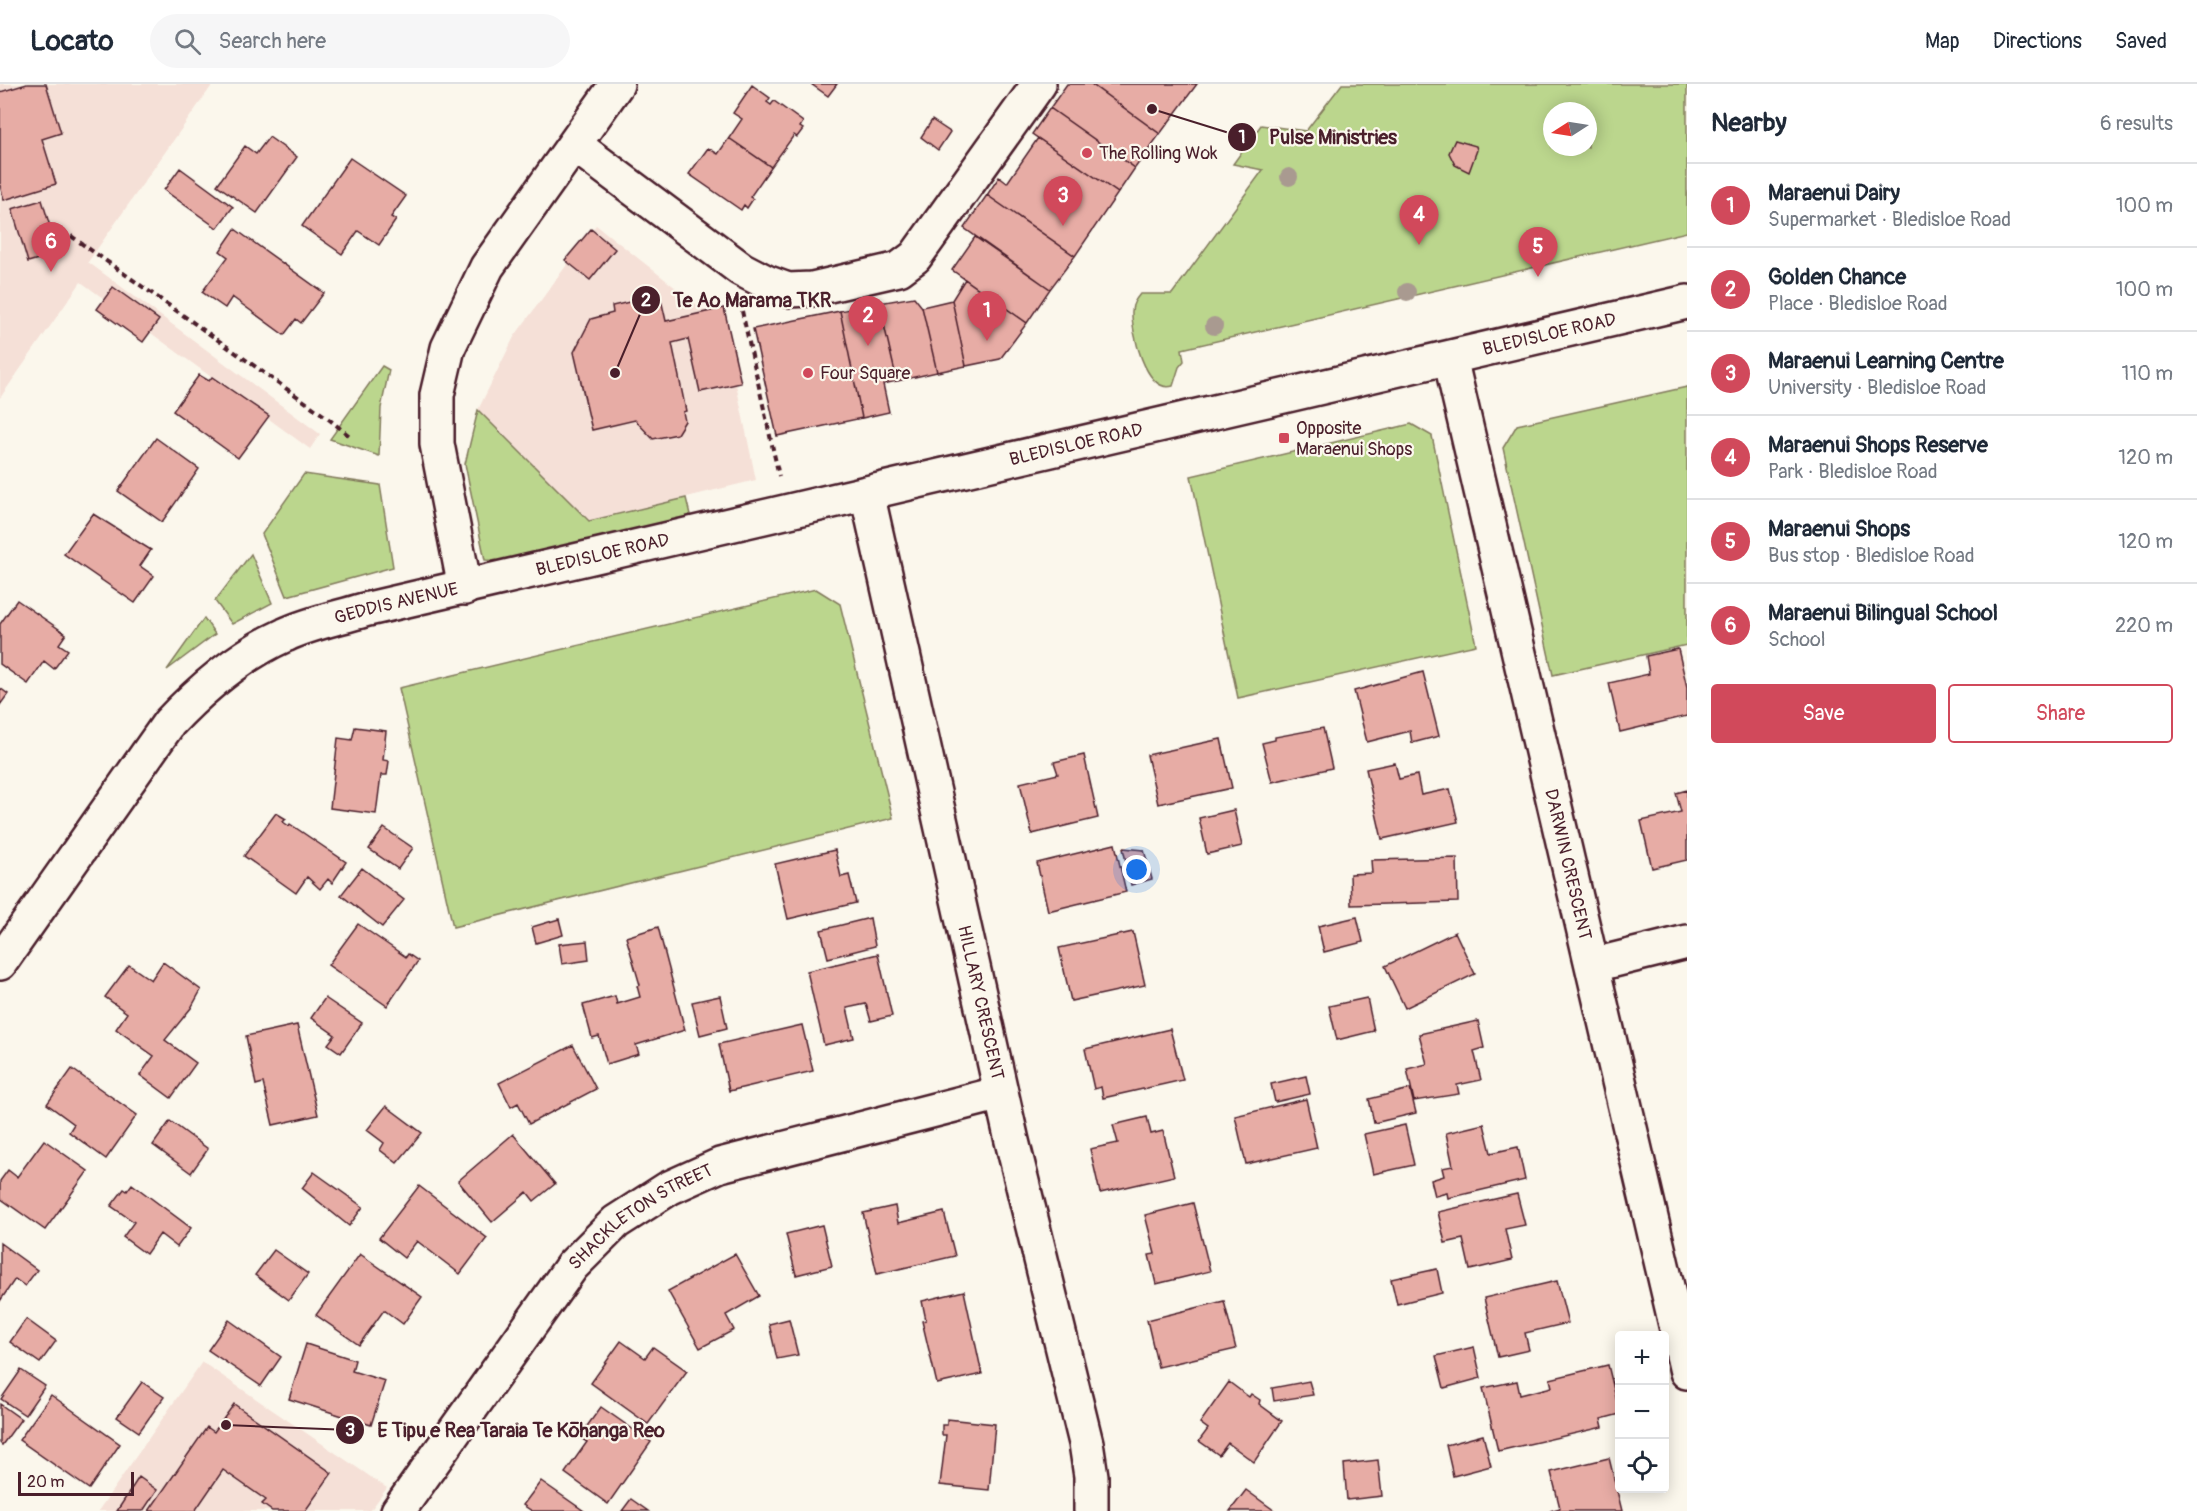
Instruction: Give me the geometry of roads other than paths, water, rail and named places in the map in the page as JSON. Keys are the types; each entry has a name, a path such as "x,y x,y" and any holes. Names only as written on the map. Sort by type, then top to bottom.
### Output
{"street":[{"name":"GEDDIS AVENUE","path":"0,963 169,723 198,692 237,663 285,635 364,610 465,588 437,444 437,395 448,348 487,267 617,84"},
{"path":"575,145 741,268 766,282 788,290 812,290 899,269 915,257 1039,84"},
{"name":"BLEDISLOE ROAD","path":"465,588 1687,302"},
{"name":"DARWIN CRESCENT","path":"1450,358 1594,964 1687,1372"},
{"name":"HILLARY CRESCENT","path":"867,493 1001,1093 1086,1443 1091,1476 1091,1511"},
{"path":"1594,964 1687,942"},
{"name":"SHACKLETON STREET","path":"398,1511 572,1266 616,1222 669,1188 720,1165 1001,1093"}],"place":[{"name":"Pulse Ministries","path":"1152,109"},
{"name":"The Rolling Wok","path":"1087,153"},
{"name":"Maraenui Learning Centre","path":"1063,226"},
{"name":"Maraenui Shops Reserve","path":"1419,245"},
{"name":"Maraenui Bilingual School","path":"51,272"},
{"name":"Maraenui Shops","path":"1538,277"},
{"name":"Maraenui Dairy","path":"987,341"},
{"name":"Golden Chance","path":"868,346"},
{"name":"Te Ao Marama TKR","path":"615,373"},
{"name":"Four Square","path":"808,373"},
{"name":"Opposite Maraenui Shops","path":"1284,438"},
{"name":"E Tipu e Rea Taraia Te Kōhanga Reo","path":"226,1425"}]}
